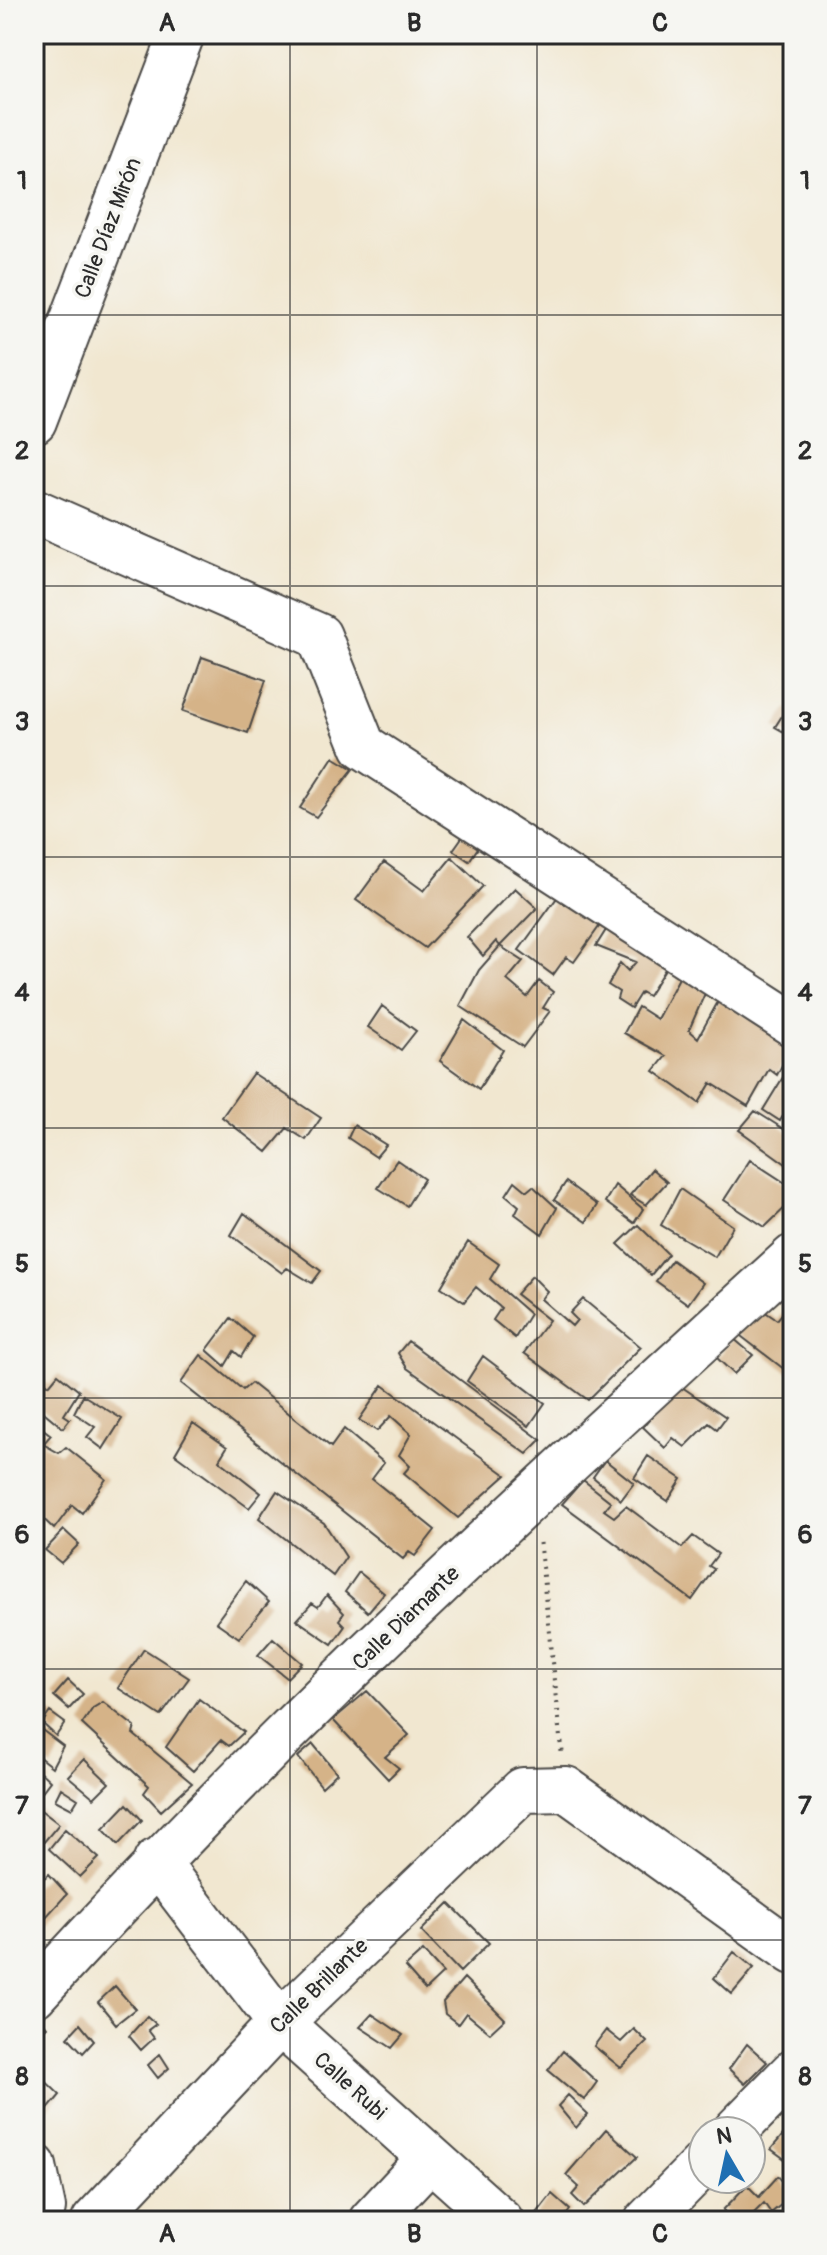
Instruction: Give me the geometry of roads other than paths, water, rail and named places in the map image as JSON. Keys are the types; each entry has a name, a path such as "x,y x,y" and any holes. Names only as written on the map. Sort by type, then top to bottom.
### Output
{"street":[{"name":"Calle Díaz Mirón","path":"34,421 182,34"},
{"path":"34,511 319,636 363,746 793,1024"},
{"name":"Calle Diamante","path":"34,1995 156,1861 534,1492 793,1257"},
{"name":"Calle Brillante","path":"94,2221 280,2023 523,1790 566,1789 793,1952"},
{"name":"Calle Rubi","path":"156,1861 280,2023 501,2221"},
{"path":"751,2115 793,2072"},
{"path":"371,2221 430,2158"},
{"path":"34,2166 43,2208 40,2221"},
{"path":"647,2221 687,2180"}]}
